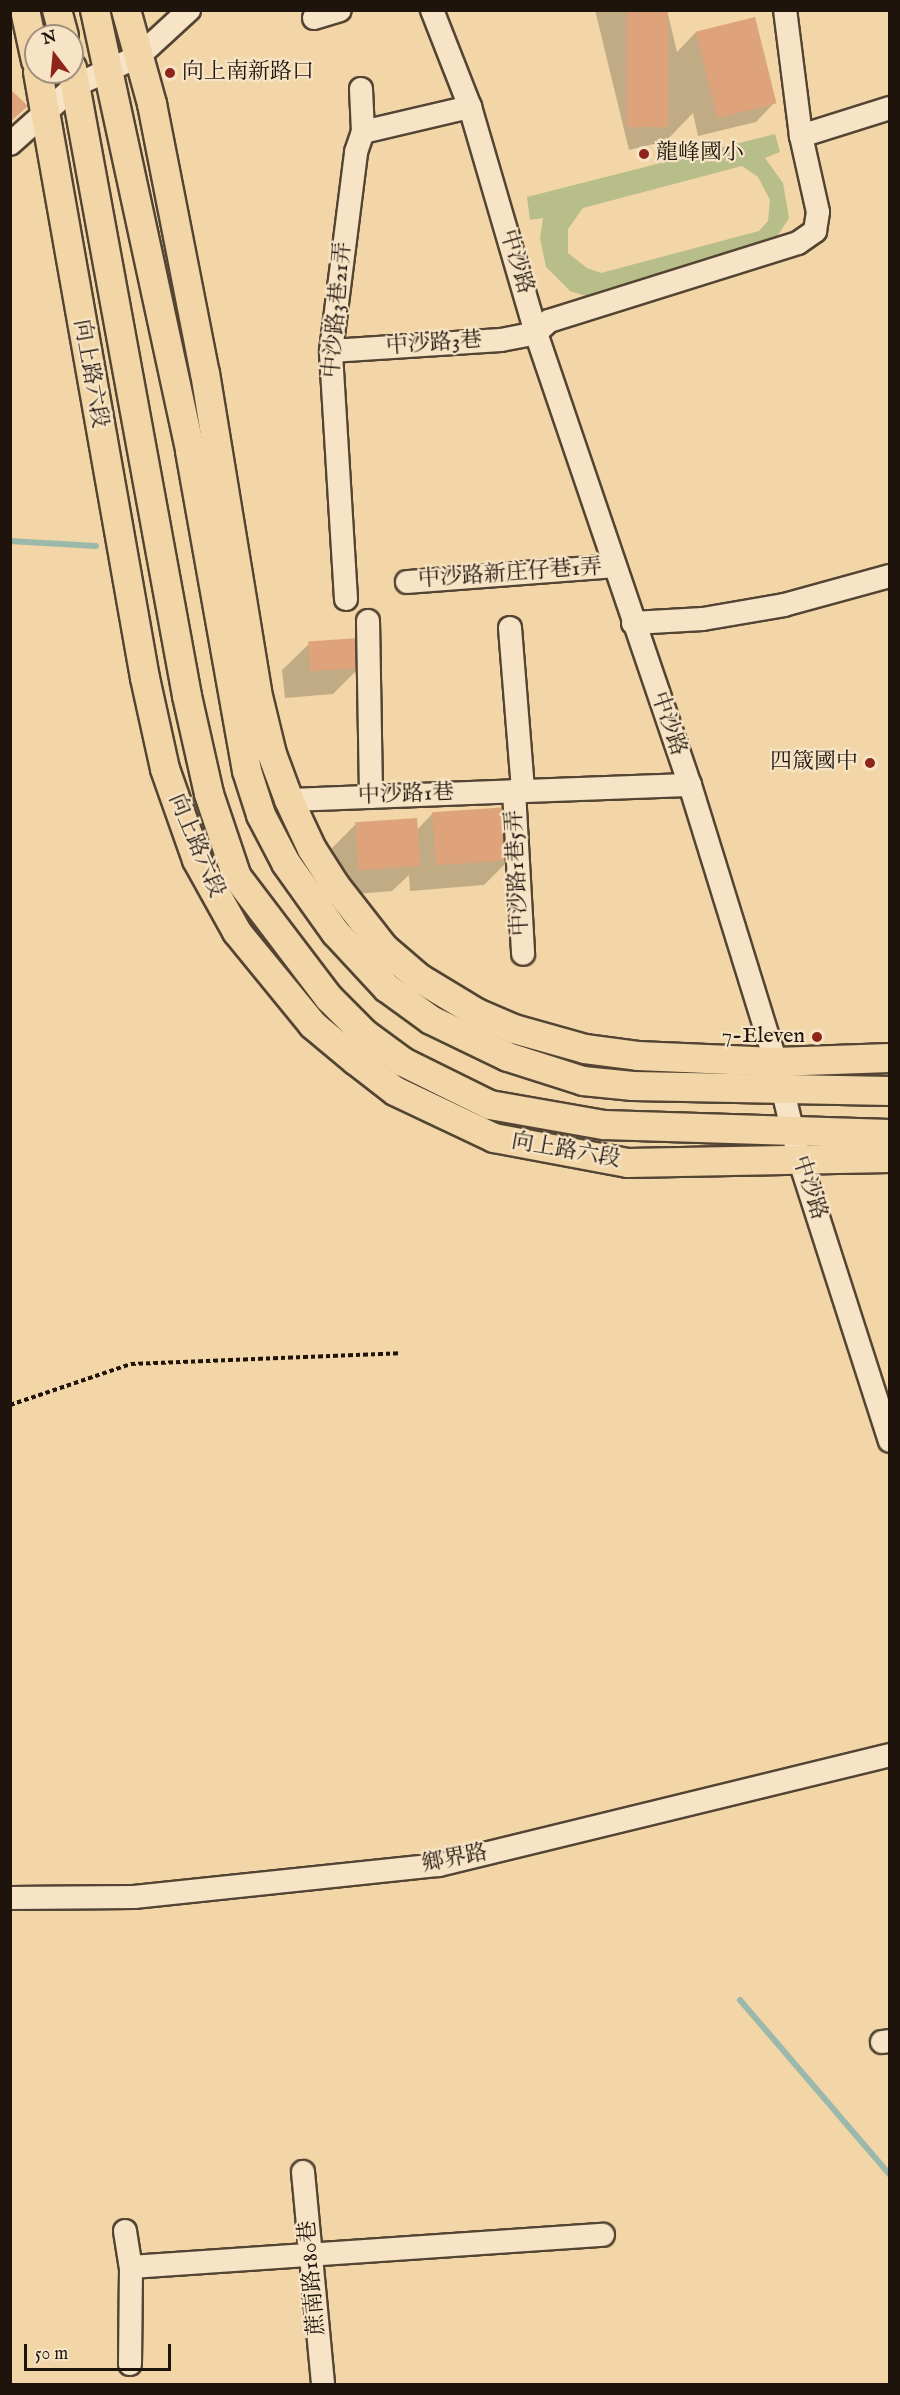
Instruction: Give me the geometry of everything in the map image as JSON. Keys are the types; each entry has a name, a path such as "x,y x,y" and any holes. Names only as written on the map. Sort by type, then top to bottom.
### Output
{"main road":[{"path":"95,10 110,71 220,605 247,771 261,814 286,863 366,968 422,1014 465,1039 508,1057 583,1081 633,1086 890,1091"},
{"path":"126,10 152,104 205,373 257,692 272,753 289,800 318,858 384,948 419,978 477,1013 514,1029 585,1049 776,1062 890,1058"},
{"name":"向上路六段","path":"41,84 72,275 165,769 197,860 237,932 313,1025 355,1060 395,1091 494,1138 628,1163 890,1134"},
{"name":"向上路六段","path":"75,84 187,696 209,794 237,877 329,998 357,1027 403,1062 445,1085 490,1105 559,1120 890,1158"}],"street":[{"path":"84,75 110,71 139,56 189,10"},
{"path":"314,18 340,10"},
{"name":"中沙路","path":"432,10 470,107 537,333 633,623 690,785 776,1062 795,1146 890,1441"},
{"path":"537,333 549,321 798,243 815,231 818,212 801,136 785,10"},
{"path":"10,144 68,84"},
{"name":"中沙路3巷21弄","path":"346,599 331,351 356,152 363,132 361,90"},
{"path":"363,132 470,107"},
{"path":"801,136 890,108"},
{"name":"中沙路3巷","path":"331,351 501,340 537,333"},
{"name":"中沙路新庄仔巷1弄","path":"407,582 614,566"},
{"path":"633,623 703,619 784,605 890,576"},
{"path":"368,621 371,797"},
{"path":"510,628 519,791"},
{"name":"中沙路1巷","path":"289,800 690,785"},
{"name":"中沙路1巷5弄","path":"519,791 523,954"},
{"name":"鄉界路","path":"10,1898 134,1897 439,1865 890,1755"},
{"name":"蔗南路180巷","path":"303,2172 323,2385"},
{"path":"125,2231 131,2267 130,2364"},
{"path":"131,2267 603,2235"}],"path":[{"path":"10,1405 131,1364 400,1353"}],"green space":[{"path":"775,134 780,152 765,158 783,183 789,218 772,245 589,297 570,291 546,267 540,238 543,218 530,220 527,197","holes":["742,166 758,177 770,200 768,221 759,231 601,273 587,268 568,253 568,229 583,208"]}],"building":[{"path":"627,10 668,10 668,127 627,127"},
{"path":"755,17 777,103 717,118 696,32"},
{"path":"10,89 28,106 10,122"},
{"path":"358,638 360,668 310,671 308,641"},
{"path":"508,807 512,860 436,865 432,812"},
{"path":"417,818 420,866 358,870 355,822"}],"waterway":[{"path":"10,541 96,546"},
{"path":"740,2000 890,2175"}],"place":[{"name":"向上南新路口","path":"170,73"},
{"name":"龍峰國小","path":"644,154"},
{"name":"四箴國中","path":"870,763"},
{"name":"7-Eleven","path":"817,1037"}]}
